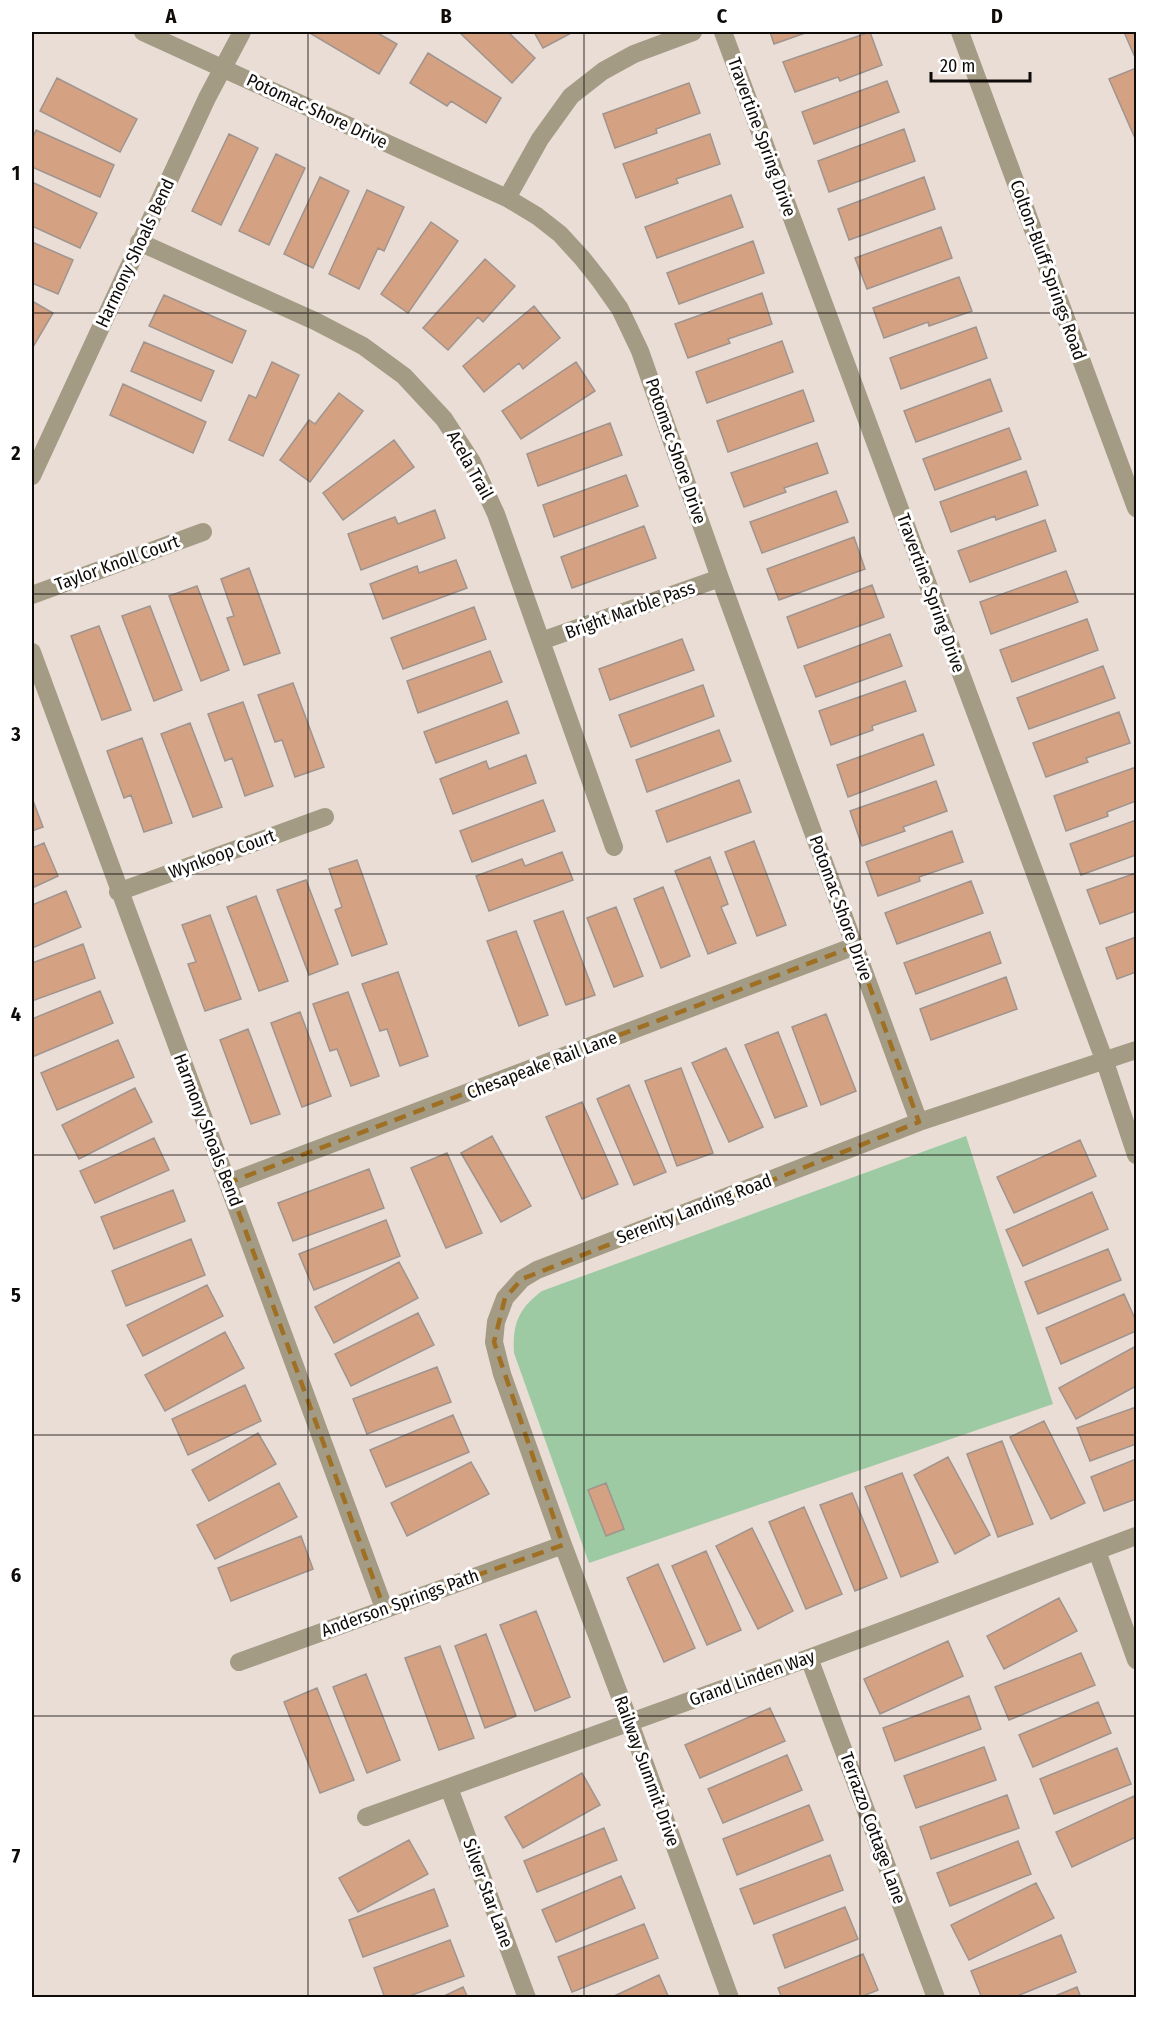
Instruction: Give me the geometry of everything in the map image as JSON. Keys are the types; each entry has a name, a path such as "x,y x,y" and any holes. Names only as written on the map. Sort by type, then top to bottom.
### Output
{"street":[{"name":"Potomac Shore Drive","path":"143,32 507,198 537,216 560,234 602,282 620,309 644,360 720,578 919,1122"},
{"name":"Harmony Shoals Bend","path":"32,476 139,242 222,67 242,32"},
{"path":"507,198 540,139 571,96 603,71 634,54 693,32"},
{"name":"Travertine Spring Drive","path":"723,32 1105,1062 1137,1155"},
{"name":"Colton-Bluff Springs Road","path":"960,32 1137,508"},
{"name":"Acela Trail","path":"139,242 315,321 363,346 404,376 444,419 472,462 496,514 614,848"},
{"name":"Taylor Knoll Court","path":"32,595 204,532"},
{"name":"Bright Marble Pass","path":"541,641 720,578"},
{"name":"Harmony Shoals Bend","path":"32,652 118,892 384,1608"},
{"name":"Wynkoop Court","path":"118,892 326,817"},
{"name":"Chesapeake Rail Lane","path":"228,1183 855,946"},
{"name":"Serenity Landing Road","path":"562,1545 502,1374 494,1342 496,1322 505,1298 522,1279 537,1269 919,1122 1137,1050"},
{"name":"Grand Linden Way","path":"366,1817 809,1658 1137,1536"},
{"name":"Anderson Springs Path","path":"239,1662 562,1545"},
{"name":"Railway Summit Drive","path":"562,1545 630,1723 730,1998"},
{"path":"1097,1551 1137,1660"},
{"name":"Terrazzo Cottage Lane","path":"809,1658 936,1998"},
{"name":"Silver Star Lane","path":"449,1788 527,1998"}],"highlighted area":[{"path":"855,946 919,1122 522,1279 505,1298 494,1342 563,1545 384,1608 228,1183"}],"green space":[{"path":"966,1136 1053,1404 589,1563 514,1353 516,1325 523,1310 534,1297 542,1291"}],"building":[{"path":"308,32 376,32 397,44 379,74"},
{"path":"459,32 508,32 535,58 512,83"},
{"path":"534,32 573,32 543,48"},
{"path":"770,32 808,32 774,44"},
{"path":"870,32 882,65 840,81 838,77 795,92 783,62"},
{"path":"1124,32 1136,32 1136,53 1134,55"},
{"path":"428,53 501,98 486,123 451,101 447,106 410,83"},
{"path":"1136,68 1136,135 1134,136 1109,79"},
{"path":"57,78 137,119 120,152 40,111"},
{"path":"887,81 899,112 814,144 802,112"},
{"path":"689,83 700,113 656,129 657,133 615,148 603,114"},
{"path":"904,129 915,161 829,192 818,161"},
{"path":"36,130 114,165 100,197 32,167 32,140"},
{"path":"229,134 258,148 221,225 192,211"},
{"path":"710,134 720,164 676,179 678,183 636,198 623,164"},
{"path":"276,154 305,168 269,245 239,231"},
{"path":"320,177 349,191 313,268 284,254"},
{"path":"924,177 935,209 849,240 838,209"},
{"path":"32,182 97,213 80,248 32,226"},
{"path":"367,190 404,207 384,251 378,248 359,289 329,274"},
{"path":"731,195 743,227 657,258 645,227"},
{"path":"431,222 458,241 408,313 381,294"},
{"path":"941,227 952,258 867,289 855,258"},
{"path":"753,241 764,273 679,304 667,273"},
{"path":"32,242 73,260 58,294 32,283"},
{"path":"485,259 515,286 483,322 478,317 448,350 423,328"},
{"path":"959,277 972,311 929,326 928,322 884,338 873,308"},
{"path":"762,293 772,324 728,339 730,343 688,358 675,324"},
{"path":"164,295 246,331 232,363 149,326"},
{"path":"32,301 53,313 33,347 32,346"},
{"path":"534,306 560,338 523,369 519,363 484,392 463,366"},
{"path":"976,327 987,358 901,389 890,358"},
{"path":"782,341 793,372 707,403 696,372"},
{"path":"144,342 214,371 201,401 131,371"},
{"path":"272,362 299,375 263,456 229,440 249,395 256,398"},
{"path":"576,362 595,391 521,439 502,411"},
{"path":"990,379 1002,411 916,442 904,411"},
{"path":"123,384 206,422 193,453 110,415"},
{"path":"803,390 814,421 728,452 717,421"},
{"path":"339,393 363,411 310,482 280,460 309,420 315,424"},
{"path":"610,423 622,455 538,486 527,454"},
{"path":"1009,428 1021,459 935,490 923,459"},
{"path":"394,440 414,467 343,520 323,493"},
{"path":"817,443 828,473 784,488 786,492 744,507 731,473"},
{"path":"1026,471 1038,505 996,520 995,516 951,532 940,502"},
{"path":"626,475 638,506 554,537 543,505"},
{"path":"836,491 848,522 762,553 750,522"},
{"path":"435,510 445,538 361,570 348,534 395,517 398,524"},
{"path":"1045,520 1056,551 970,582 958,551"},
{"path":"644,526 656,558 572,588 561,557"},
{"path":"854,537 865,569 779,600 767,569"},
{"path":"456,560 467,588 383,619 370,584 417,566 419,573"},
{"path":"249,568 280,653 244,665 227,618 234,616 221,579"},
{"path":"1066,571 1078,602 991,634 980,602"},
{"path":"872,585 884,617 798,648 787,617"},
{"path":"197,586 229,670 201,681 169,596"},
{"path":"150,606 182,690 154,701 122,616"},
{"path":"474,607 486,639 403,669 391,638"},
{"path":"1087,619 1098,650 1012,682 1000,650"},
{"path":"99,626 131,710 102,720 71,636"},
{"path":"890,634 902,666 816,697 804,666"},
{"path":"682,639 694,670 610,700 599,669"},
{"path":"490,651 502,682 418,713 407,681"},
{"path":"1103,666 1115,698 1029,729 1017,698"},
{"path":"905,681 916,711 872,726 873,730 831,745 819,711"},
{"path":"293,683 324,767 295,777 282,740 275,742 258,695"},
{"path":"703,685 714,716 631,747 619,715"},
{"path":"507,701 519,733 436,763 424,732"},
{"path":"243,702 273,786 245,796 232,758 225,761 208,714"},
{"path":"1119,712 1130,743 1086,758 1088,762 1046,777 1033,743"},
{"path":"190,723 222,807 193,817 161,734"},
{"path":"719,730 731,761 647,792 636,760"},
{"path":"923,734 934,765 848,797 837,765"},
{"path":"142,738 172,823 144,832 131,795 124,798 107,751"},
{"path":"526,755 536,783 453,814 440,779 486,761 489,769"},
{"path":"1136,767 1136,801 1107,812 1108,816 1066,831 1054,796"},
{"path":"739,780 751,812 667,842 656,811"},
{"path":"936,781 947,811 903,827 905,831 862,846 850,811"},
{"path":"32,798 43,827 32,831"},
{"path":"543,800 555,831 472,862 460,831"},
{"path":"1136,820 1136,855 1081,875 1070,844"},
{"path":"952,831 963,862 919,877 920,881 878,896 866,862"},
{"path":"754,841 786,925 757,936 725,852"},
{"path":"44,843 58,876 32,888 32,848"},
{"path":"562,852 573,880 489,911 476,876 522,859 525,866"},
{"path":"710,857 728,904 721,907 736,943 708,954 675,871"},
{"path":"357,860 387,944 352,956 335,910 342,907 329,869"},
{"path":"1136,873 1136,911 1100,924 1087,890"},
{"path":"306,880 338,964 309,975 277,890"},
{"path":"971,881 983,913 897,944 885,913"},
{"path":"663,887 690,956 661,968 634,899"},
{"path":"66,891 81,927 32,948 32,905"},
{"path":"256,896 288,981 259,991 227,907"},
{"path":"616,907 643,976 614,987 587,918"},
{"path":"563,911 595,995 566,1005 534,921"},
{"path":"210,915 241,999 205,1011 188,964 196,962 182,925"},
{"path":"516,931 548,1015 519,1026 487,941"},
{"path":"990,932 1001,963 916,994 904,963"},
{"path":"1136,937 1136,972 1117,979 1106,948"},
{"path":"83,944 95,978 32,1001 32,963"},
{"path":"398,972 428,1056 400,1066 387,1029 380,1031 362,984"},
{"path":"1006,977 1017,1009 931,1040 920,1009"},
{"path":"100,991 113,1023 32,1057 32,1019"},
{"path":"348,992 379,1076 351,1086 337,1049 330,1051 313,1004"},
{"path":"300,1012 331,1096 302,1107 271,1023"},
{"path":"826,1014 856,1091 821,1105 792,1027"},
{"path":"248,1029 280,1114 251,1124 220,1040"},
{"path":"778,1032 807,1106 775,1118 745,1045"},
{"path":"118,1040 134,1077 57,1110 41,1073"},
{"path":"726,1048 763,1127 729,1142 692,1063"},
{"path":"681,1068 713,1153 677,1166 645,1081"},
{"path":"629,1085 666,1172 634,1185 597,1099"},
{"path":"135,1088 152,1122 79,1159 62,1125"},
{"path":"582,1102 618,1184 582,1199 546,1117"},
{"path":"492,1136 531,1206 501,1222 461,1153"},
{"path":"154,1138 169,1170 95,1203 80,1171"},
{"path":"1080,1140 1096,1176 1014,1213 997,1177"},
{"path":"447,1153 482,1233 446,1248 411,1168"},
{"path":"369,1169 384,1208 293,1241 278,1203"},
{"path":"173,1190 185,1221 114,1249 101,1217"},
{"path":"1092,1192 1108,1229 1023,1266 1006,1230"},
{"path":"386,1220 400,1256 314,1290 299,1254"},
{"path":"191,1239 205,1275 126,1306 112,1271"},
{"path":"1108,1249 1121,1280 1038,1314 1025,1282"},
{"path":"399,1262 418,1298 334,1343 315,1307"},
{"path":"207,1285 223,1316 143,1356 127,1325"},
{"path":"1124,1294 1136,1321 1136,1331 1061,1364 1046,1328"},
{"path":"418,1313 434,1345 351,1386 335,1354"},
{"path":"225,1332 244,1368 165,1411 145,1375"},
{"path":"1136,1346 1136,1386 1076,1419 1059,1388"},
{"path":"437,1367 451,1402 367,1434 353,1399"},
{"path":"245,1385 261,1421 188,1455 172,1419"},
{"path":"1136,1407 1136,1444 1090,1461 1077,1428"},
{"path":"453,1415 469,1452 386,1487 370,1450"},
{"path":"1044,1421 1085,1503 1051,1519 1010,1437"},
{"path":"258,1433 276,1464 209,1501 192,1470"},
{"path":"1002,1441 1033,1524 998,1537 967,1454"},
{"path":"948,1457 990,1535 955,1554 914,1475"},
{"path":"1136,1459 1136,1499 1104,1511 1091,1477"},
{"path":"471,1462 489,1494 407,1536 391,1503"},
{"path":"902,1473 938,1562 901,1577 865,1487"},
{"path":"279,1483 297,1517 215,1559 197,1525"},
{"path":"606,1483 624,1529 606,1536 588,1490"},
{"path":"852,1493 887,1578 855,1591 820,1505"},
{"path":"804,1507 842,1594 806,1609 769,1522"},
{"path":"752,1528 793,1611 758,1629 716,1546"},
{"path":"301,1536 313,1569 231,1601 218,1568"},
{"path":"706,1551 741,1630 707,1645 672,1566"},
{"path":"658,1564 695,1648 664,1662 627,1578"},
{"path":"1059,1598 1077,1631 1004,1669 987,1636"},
{"path":"536,1611 570,1697 535,1711 500,1625"},
{"path":"486,1634 516,1716 485,1728 455,1646"},
{"path":"948,1641 963,1676 880,1714 864,1679"},
{"path":"440,1646 474,1738 439,1750 405,1658"},
{"path":"1081,1653 1095,1685 1009,1720 995,1687"},
{"path":"366,1674 400,1760 367,1773 333,1687"},
{"path":"317,1688 354,1780 320,1793 284,1702"},
{"path":"969,1696 981,1729 895,1761 883,1728"},
{"path":"1098,1702 1111,1733 1033,1767 1019,1735"},
{"path":"770,1708 785,1741 700,1778 685,1745"},
{"path":"984,1747 996,1780 916,1808 904,1776"},
{"path":"1117,1748 1131,1784 1054,1814 1040,1779"},
{"path":"787,1755 802,1790 723,1823 708,1789"},
{"path":"582,1773 600,1805 523,1848 505,1817"},
{"path":"1007,1795 1019,1828 931,1859 920,1827"},
{"path":"1134,1796 1136,1837 1072,1867 1056,1832"},
{"path":"809,1805 823,1840 737,1875 723,1839"},
{"path":"604,1828 617,1860 537,1892 524,1861"},
{"path":"409,1840 428,1874 358,1912 339,1878"},
{"path":"1018,1841 1031,1874 950,1906 937,1873"},
{"path":"830,1855 843,1890 754,1924 740,1889"},
{"path":"621,1876 635,1908 556,1942 542,1910"},
{"path":"1036,1883 1054,1918 969,1960 951,1925"},
{"path":"434,1889 448,1926 363,1957 349,1920"},
{"path":"845,1907 858,1939 785,1968 773,1935"},
{"path":"644,1924 658,1958 572,1992 558,1957"},
{"path":"1061,1935 1076,1972 1012,1998 982,1998 971,1971"},
{"path":"450,1940 464,1976 404,1998 385,1998 374,1968"},
{"path":"863,1954 878,1990 858,1998 782,1998 778,1988"},
{"path":"659,1975 669,1998 610,1998"},
{"path":"463,1987 468,1998 440,1998"},
{"path":"1077,1987 1081,1998 1050,1998"}]}
